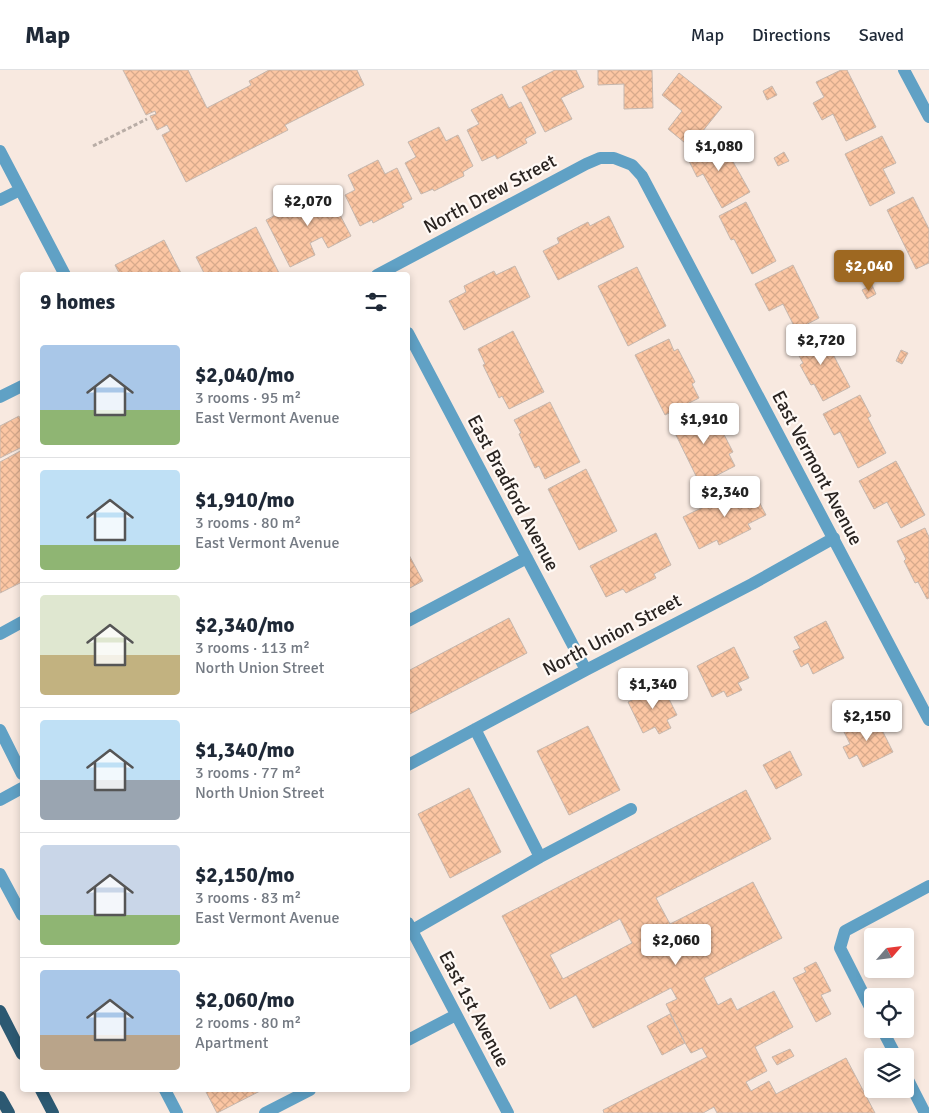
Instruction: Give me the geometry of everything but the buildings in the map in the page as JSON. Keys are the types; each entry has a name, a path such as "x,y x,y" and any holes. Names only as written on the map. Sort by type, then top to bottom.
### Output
{"main road":[{"path":"0,1011 20,1050"},
{"path":"42,1092 53,1113"},
{"path":"0,1097 9,1113"}],"street":[{"path":"904,70 929,117"},
{"path":"0,152 63,272"},
{"name":"North Drew Street","path":"383,272 586,164 600,158 623,160"},
{"name":"East Vermont Avenue","path":"623,160 632,165 642,176 929,720"},
{"path":"0,200 20,190"},
{"name":"East Bradford Avenue","path":"410,337 586,670"},
{"path":"0,397 20,387"},
{"name":"North Union Street","path":"410,764 752,584 834,538"},
{"path":"410,620 527,558"},
{"path":"0,634 20,623"},
{"path":"476,729 540,857"},
{"path":"0,730 20,770"},
{"path":"0,800 20,789"},
{"path":"410,926 632,809"},
{"path":"0,874 20,911"},
{"path":"864,995 840,948 845,931 929,886"},
{"name":"East 1st Avenue","path":"410,929 508,1113"},
{"path":"410,1039 456,1015"},
{"path":"166,1092 177,1113"},
{"path":"265,1113 306,1092"},
{"path":"914,1092 925,1113"}],"path":[{"path":"93,146 148,119"}]}
